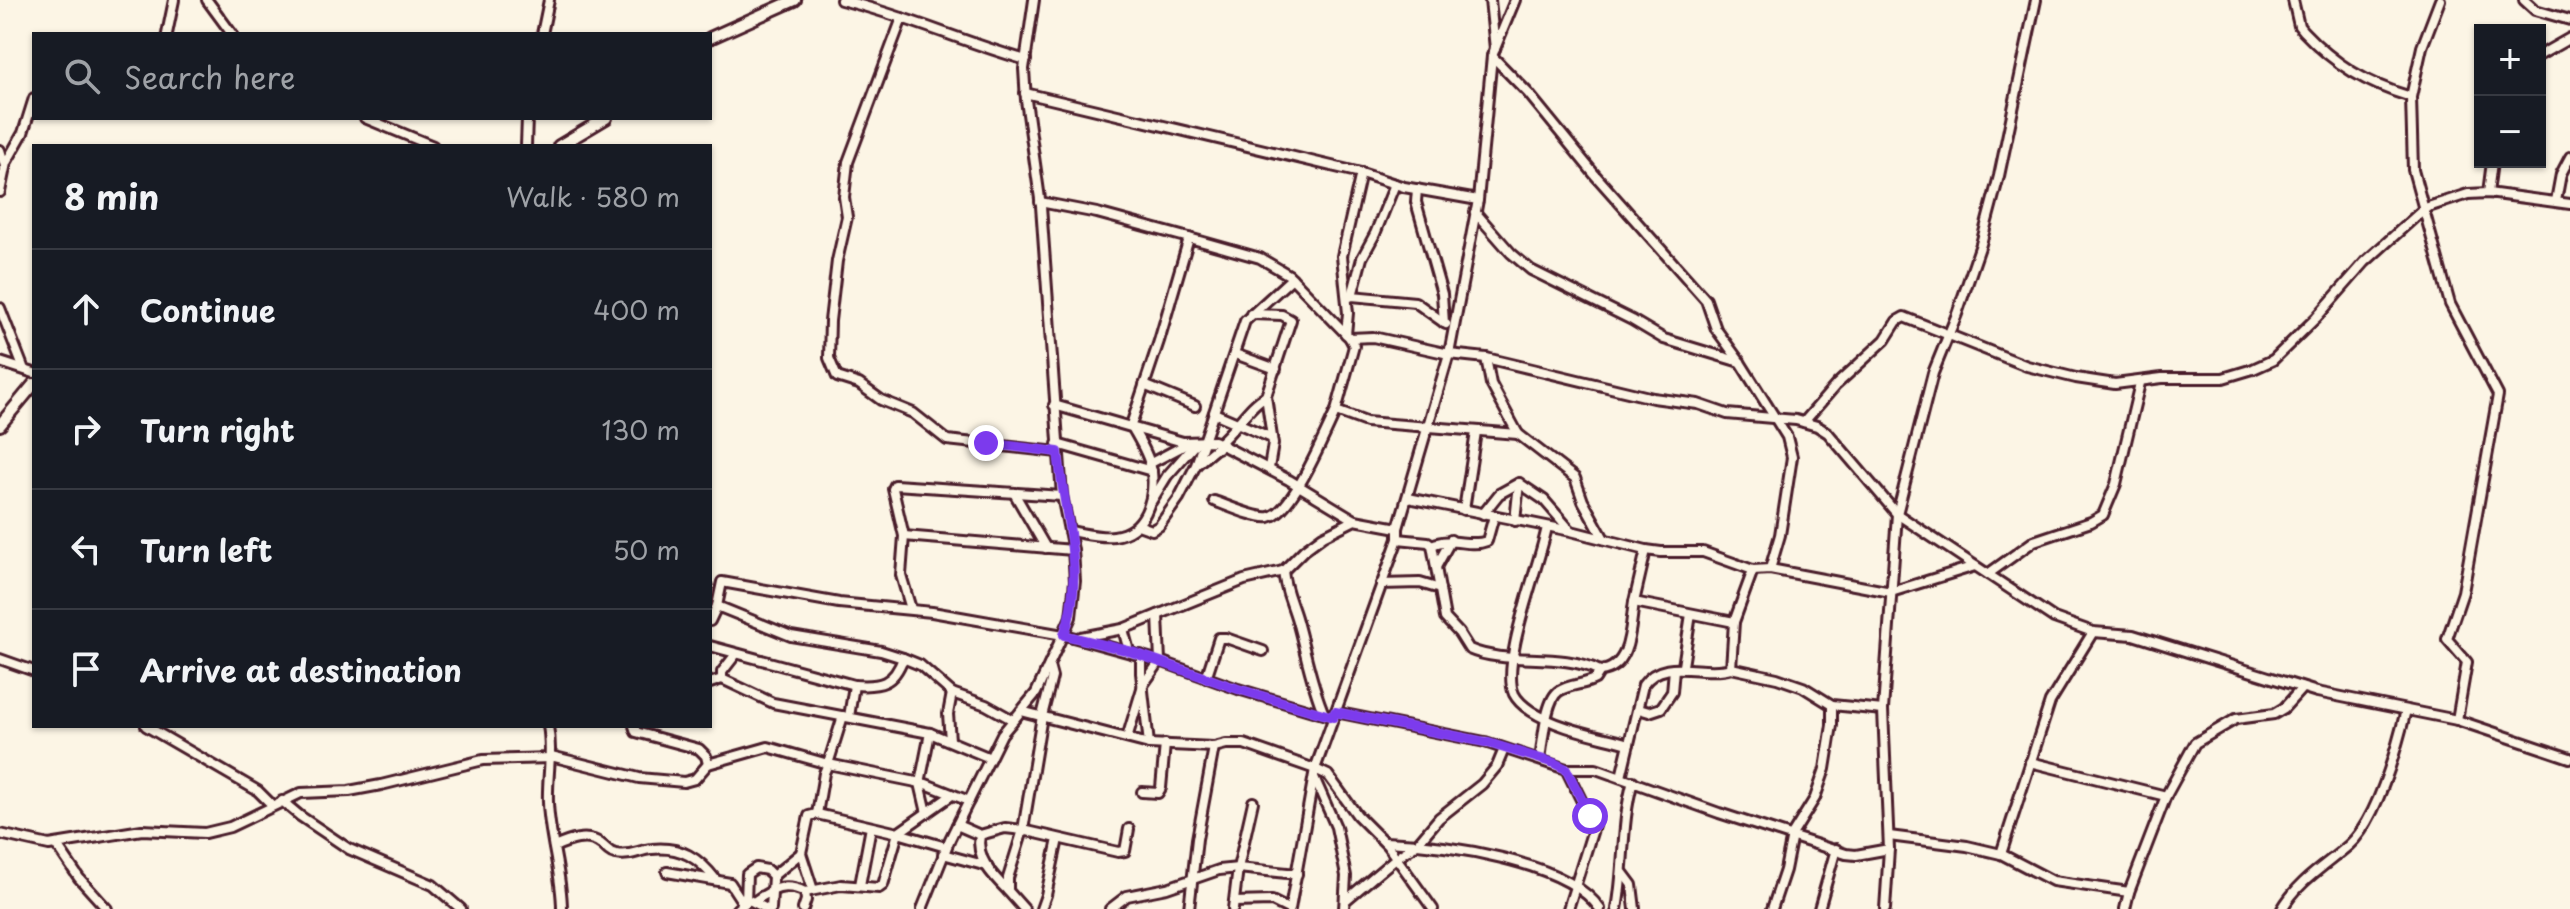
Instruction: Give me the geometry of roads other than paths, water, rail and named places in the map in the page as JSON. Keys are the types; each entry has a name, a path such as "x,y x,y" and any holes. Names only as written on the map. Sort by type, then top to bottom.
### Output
{"street":[{"path":"167,32 174,0"},
{"path":"207,0 231,32"},
{"path":"542,32 549,0"},
{"path":"712,37 795,0"},
{"path":"841,0 1026,60"},
{"path":"922,909 945,851 1002,734 1036,693 1071,617 1075,581 1073,550 1062,496 1040,202 1025,93 1034,0"},
{"path":"1253,802 1233,905 1272,901 1289,909 1314,773 1331,714 1398,539 1398,528 1449,354 1478,200 1493,53 1490,0"},
{"path":"1493,53 1515,0"},
{"path":"1885,909 1889,836 1883,710 1897,514 1933,373 1981,244 1999,176 2036,0"},
{"path":"2293,0 2303,31 2352,73 2373,85 2411,97"},
{"path":"2440,0 2422,47 2411,97 2413,170 2450,304 2498,395 2463,592 2447,639 2467,662 2457,720"},
{"path":"2524,0 2535,10 2570,20"},
{"path":"902,18 848,162 844,197 847,217 837,261 829,358 837,377 859,384 881,400 913,413 947,440 1057,448 1150,468 1196,443 1209,440 1269,468 1355,520 1398,528"},
{"path":"2546,52 2570,38"},
{"path":"1493,53 1604,186 1706,300 1716,329 1787,437 1792,457 1780,535 1770,569"},
{"path":"1025,93 1361,173 1395,184 1478,200"},
{"path":"0,192 5,167 23,133 32,104"},
{"path":"370,120 428,144"},
{"path":"526,144 527,120"},
{"path":"562,144 603,120"},
{"path":"0,150 5,167"},
{"path":"2556,201 2561,174 2570,157"},
{"path":"2488,193 2491,168"},
{"path":"1348,336 1349,298 1342,256 1361,173"},
{"path":"1349,298 1362,258 1395,184"},
{"path":"1417,189 1416,202 1442,294 1444,323"},
{"path":"1804,422 1904,317 2027,366 2102,382 2223,378 2273,360 2316,318 2365,262 2425,208 2468,194 2488,193 2570,204"},
{"path":"1040,202 1097,213 1260,258 1292,278 1354,346 1336,411 1300,486 1270,517 1214,501"},
{"path":"1475,212 1511,253 1531,270 1664,339 1740,362"},
{"path":"1151,503 1150,468 1131,425 1189,238"},
{"path":"1069,531 1116,536 1138,525 1167,476 1196,443 1214,413 1245,321 1292,278"},
{"path":"1349,298 1415,302 1453,330"},
{"path":"0,308 23,367"},
{"path":"1251,314 1282,315 1291,320 1266,396 1272,438 1269,468"},
{"path":"1348,336 1373,337 1449,354 1486,358 1653,398 1698,404 1727,414 1774,417 1817,426 1828,433 1897,514 2054,618 2093,632 2133,635 2302,688 2457,720 2570,758"},
{"path":"1235,354 1276,369"},
{"path":"1486,358 1491,384 1518,434 1575,478 1583,501 1604,540"},
{"path":"0,362 32,372"},
{"path":"1988,574 2034,541 2103,515 2116,484 2140,383"},
{"path":"1144,385 1195,406"},
{"path":"0,425 32,386"},
{"path":"1138,525 1152,530 1159,526 1179,498 1196,465 1222,444 1257,401 1266,396"},
{"path":"1054,405 1196,443"},
{"path":"1336,411 1366,422 1518,434"},
{"path":"1214,413 1272,438"},
{"path":"1464,510 1476,432"},
{"path":"1196,443 1196,465"},
{"path":"1483,514 1499,494 1519,483"},
{"path":"1519,483 1544,500 1571,531"},
{"path":"1515,521 1519,483"},
{"path":"911,609 901,575 904,536 893,489 895,485 1062,496"},
{"path":"1014,493 1046,548"},
{"path":"1408,498 1571,531 1646,550 1703,552 1753,570 1770,569 1891,592 1975,566"},
{"path":"1398,539 1432,545 1451,540 1480,543 1487,541 1494,516"},
{"path":"1078,638 1123,629 1244,580 1283,571 1323,536 1355,520"},
{"path":"1547,527 1522,613 1511,685 1515,697 1529,710 1546,719 1629,744"},
{"path":"904,536 1073,550"},
{"path":"1436,567 1451,540"},
{"path":"1432,545 1445,618 1469,649 1488,655 1557,660 1600,671 1611,670 1621,661 1627,649 1646,550"},
{"path":"1731,668 1734,622 1753,570"},
{"path":"1283,571 1285,592 1296,617 1312,686 1331,714"},
{"path":"1013,720 986,705 952,693 920,665 903,658 881,651 791,636 715,601 722,582 839,603 911,609 1078,638 1331,714 1473,739 1566,769 1596,769 1719,813 1856,855 1889,849"},
{"path":"1381,584 1420,583 1440,589"},
{"path":"1634,602 1734,622"},
{"path":"1639,709 1649,712 1661,708 1672,692 1691,614"},
{"path":"1127,738 1143,685 1160,661 1158,615"},
{"path":"1123,629 1129,651"},
{"path":"2001,854 2050,702 2093,632"},
{"path":"1206,678 1219,638 1263,651"},
{"path":"712,647 854,685 874,687 889,680 899,670 903,658"},
{"path":"722,679 722,672 736,654"},
{"path":"1141,655 1149,744"},
{"path":"0,659 32,670"},
{"path":"1008,891 1008,878 1023,830 1042,716 1052,677 1049,666"},
{"path":"1621,777 1643,685 1649,676 1679,668 1719,671 1731,668 1803,687 1832,705 1883,710"},
{"path":"1540,759 1546,719 1557,692 1589,683 1600,671"},
{"path":"712,682 722,679 773,703 930,733 990,758"},
{"path":"817,814 824,773 846,716 854,685"},
{"path":"2125,909 2166,796 2195,743 2236,719 2274,714 2284,708 2302,688"},
{"path":"950,740 948,714 952,693"},
{"path":"1772,909 1792,835 1815,798 1825,769 1832,705"},
{"path":"2282,909 2298,887 2325,861 2348,846 2360,830 2385,785 2406,710"},
{"path":"1021,711 1149,744 1214,747 1244,744 1314,773 1328,775 1357,815 1385,842 1433,909"},
{"path":"149,728 258,791 272,805"},
{"path":"548,728 551,757 548,804 562,885 563,909"},
{"path":"635,728 636,732 699,749 706,756 708,764"},
{"path":"927,813 920,783 930,733"},
{"path":"1142,792 1158,793 1161,788 1165,744"},
{"path":"0,834 56,844 142,830 205,833 230,827 272,805 307,792 349,791 473,761 551,757 653,780 684,782 695,779 708,764 768,747 828,764 920,783 969,801"},
{"path":"1189,909 1214,747"},
{"path":"1344,905 1396,858 1417,844 1439,818 1482,784 1497,766 1504,749"},
{"path":"2030,762 2166,796"},
{"path":"1566,769 1594,826 1568,909"},
{"path":"1314,773 1336,827 1346,876 1344,905"},
{"path":"1617,909 1623,872 1625,808 1633,781"},
{"path":"746,904 773,889 786,886 809,891 841,885 879,888 883,885 898,833 952,795"},
{"path":"282,801 349,849 433,885 461,909"},
{"path":"803,909 809,891 801,853 809,816 817,814 898,833 987,866"},
{"path":"957,825 980,835 1005,828 1023,830 1118,852 1125,851 1129,829"},
{"path":"860,885 871,827"},
{"path":"980,835 981,854 990,873 1024,909"},
{"path":"1889,836 1967,846 2001,854 2053,881 2129,892"},
{"path":"554,847 574,839 597,841 608,852 615,854 631,855 652,849 692,854 716,880"},
{"path":"1041,909 1058,839"},
{"path":"1385,842 1451,846 1543,871 1592,896 1600,909"},
{"path":"56,844 79,878 107,909"},
{"path":"1819,909 1836,849"},
{"path":"773,876 801,853"},
{"path":"667,872 730,883 746,904 769,909 773,876 767,870 756,868 730,883"},
{"path":"1110,909 1127,896 1167,888 1219,870 1238,868 1297,874"},
{"path":"1623,872 1632,885 1635,909"},
{"path":"746,904 747,874"}]}
